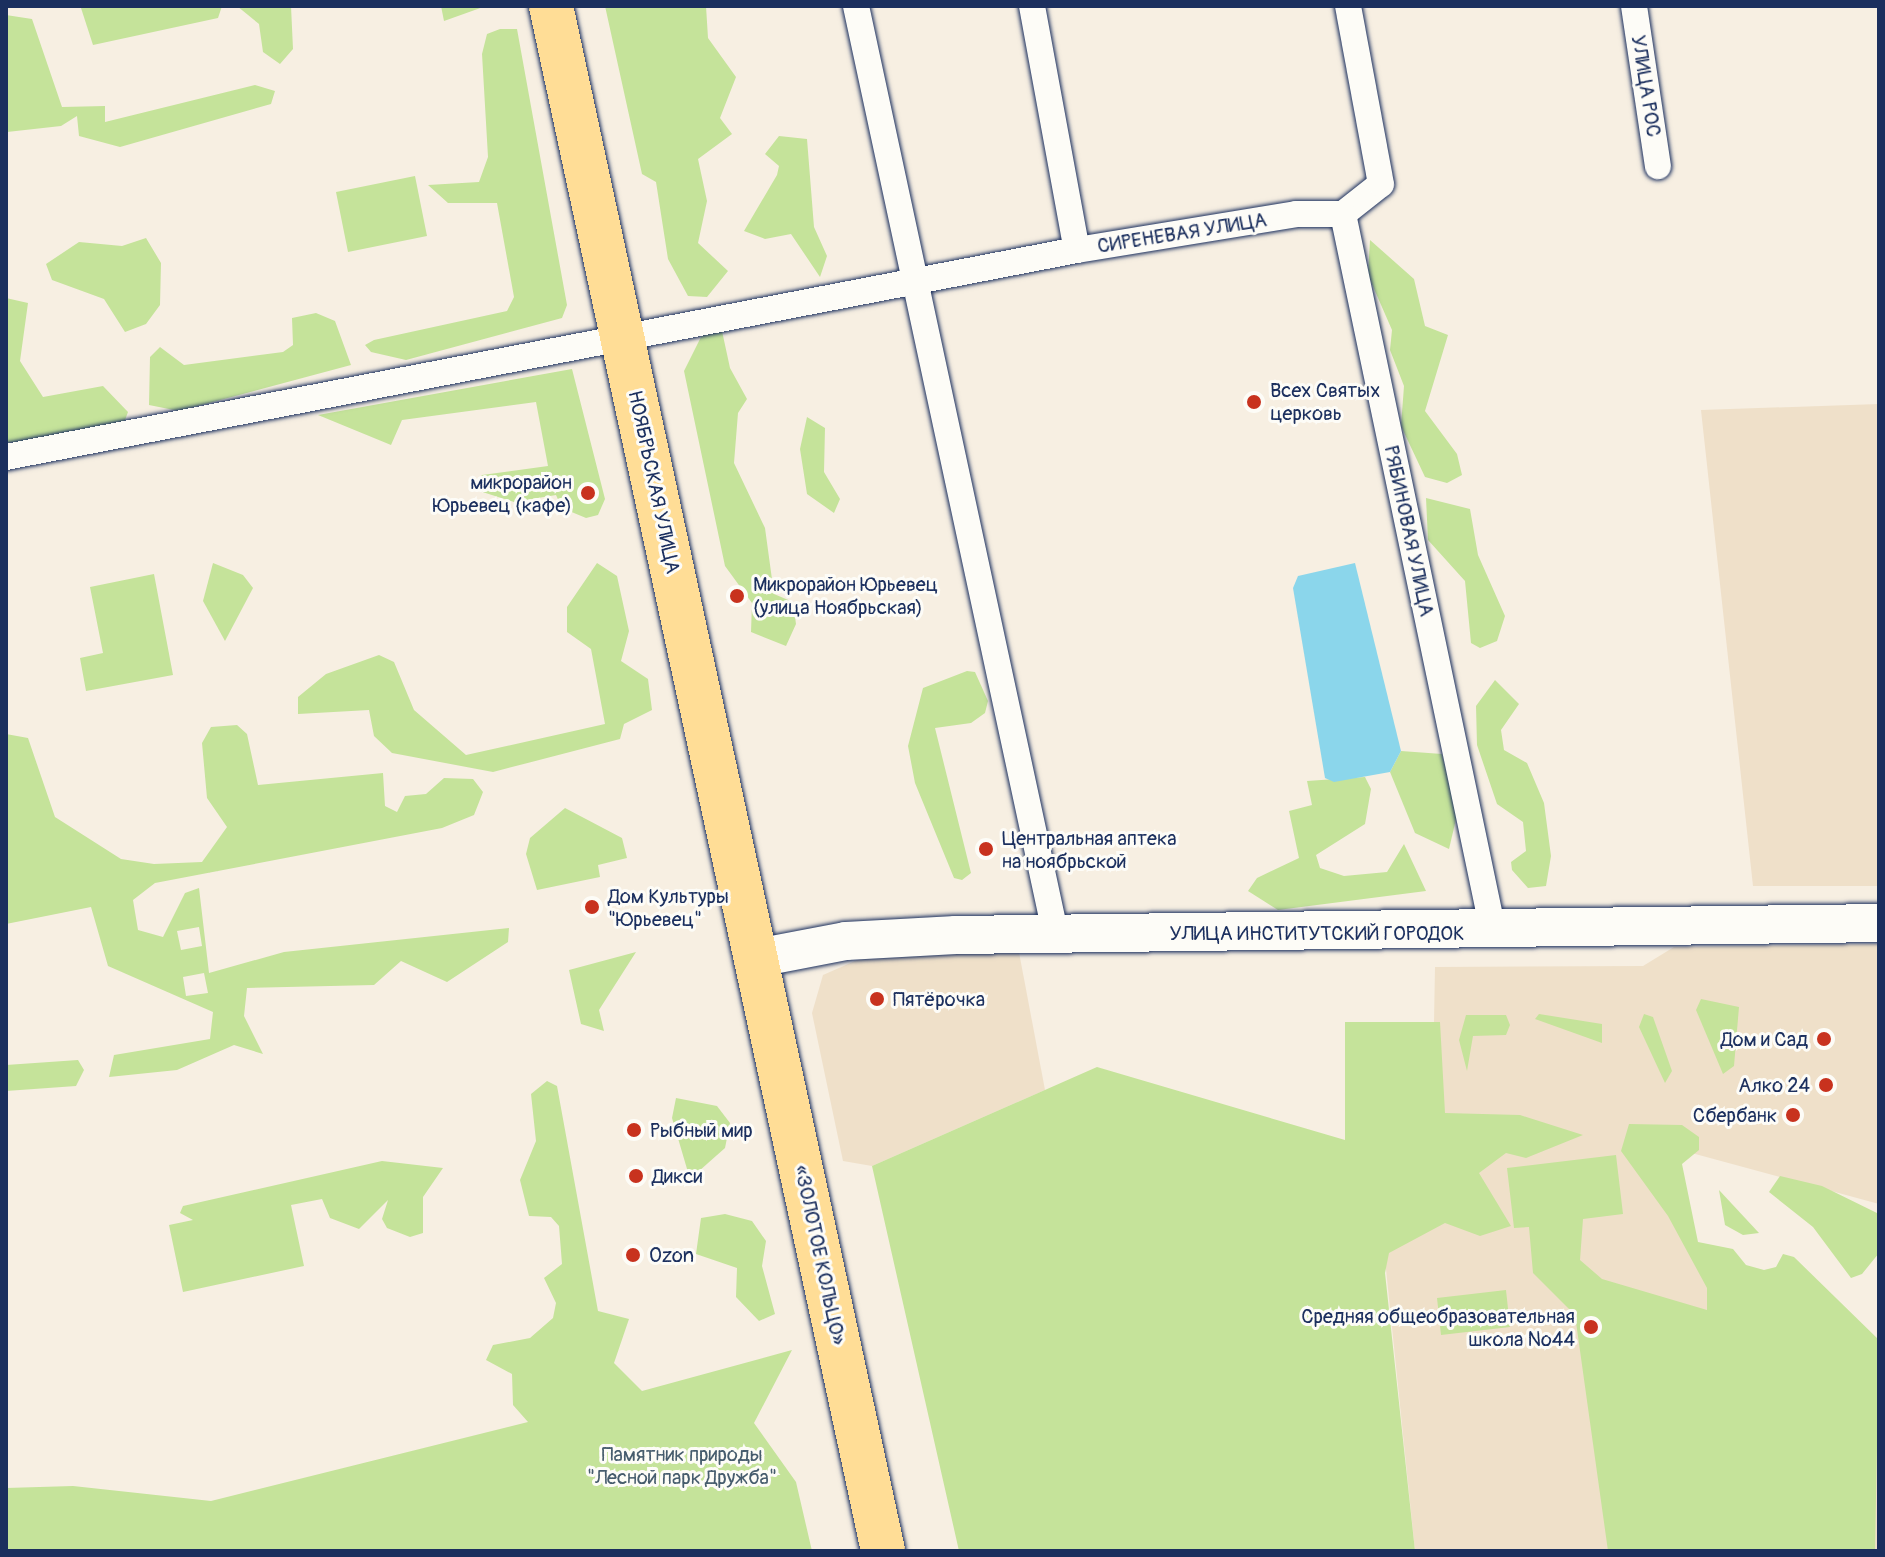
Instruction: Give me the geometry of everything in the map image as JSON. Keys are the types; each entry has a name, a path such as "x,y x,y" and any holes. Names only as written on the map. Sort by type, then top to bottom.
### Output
{"highway":[{"name":"НОЯБРЬСКАЯ УЛИЦА","path":"551,6 757,958"},
{"name":"«ЗОЛОТОЕ КОЛЬЦО»","path":"757,958 883,1551"}],"street":[{"path":"856,6 912,283 1055,932"},
{"name":"СИРЕНЕВАЯ УЛИЦА","path":"1032,6 1077,250 1296,214 1343,214"},
{"path":"1343,214 1381,184 1348,6"},
{"name":"УЛИЦА РОС","path":"1634,6 1658,166"},
{"name":"РЯБИНОВАЯ УЛИЦА","path":"1343,214 1493,931"},
{"path":"6,457 1077,250"},
{"name":"УЛИЦА ИНСТИТУТСКИЙ ГОРОДОК","path":"757,958 846,941 1055,932 1493,931 1879,923"}],"shaded area":[{"path":"1879,404 1879,886 1753,886 1701,410"},
{"name":"Средняя общеобразовательная школа №44","path":"1879,944 1879,1204 1640,1139 1729,1309 1879,1353 1879,1551 1415,1551 1372,1133 1432,1133 1435,967 1643,966 1674,947"},
{"path":"1018,947 1045,1090 872,1166 843,1161 812,1013 823,975 864,957"}],"green space":[{"path":"222,6 218,18 93,45 81,8"},
{"path":"237,6 291,6 293,49 280,64 263,52 259,24"},
{"path":"441,6 486,6 444,21"},
{"path":"605,6 706,6 708,38 736,77 720,118 732,134 698,159 707,201 698,243 728,271 707,297 688,296 668,259 656,182 642,174"},
{"path":"6,15 32,19 62,107 105,106 105,122 255,85 275,91 271,104 120,147 79,136 77,116 61,126 7,132"},
{"path":"500,29 517,29 567,305 562,318 406,360 371,352 365,345 374,340 507,311 514,297 497,203 448,203 428,185 479,182 488,157 482,54 487,34"},
{"path":"779,136 807,139 814,227 827,256 820,277 791,234 765,239 744,231 777,175 779,166 765,154"},
{"path":"415,176 427,236 348,252 336,192"},
{"path":"146,238 161,263 160,305 146,324 125,332 104,299 52,280 46,264 79,242 122,246"},
{"path":"1370,240 1414,279 1425,326 1448,335 1425,411 1457,454 1462,475 1447,483 1425,477 1401,426 1404,386 1390,350 1392,330 1368,275"},
{"path":"6,298 28,303 20,361 43,397 103,386 128,412 121,431 6,443"},
{"path":"316,313 335,321 351,365 179,411 149,405 150,357 160,347 184,365 283,352 293,345 292,318"},
{"path":"705,329 722,331 730,368 747,399 738,413 734,463 765,528 774,594 793,602 796,624 786,646 751,632 752,603 725,566 684,371"},
{"path":"572,369 605,499 598,515 586,518 562,508 556,495 514,502 473,489 482,475 548,466 536,402 402,420 391,445 318,415"},
{"path":"807,417 825,428 824,472 840,499 834,513 807,494 800,449"},
{"path":"1426,498 1470,509 1478,555 1505,616 1497,641 1480,648 1471,643 1465,581 1428,540"},
{"path":"213,563 243,575 253,588 225,641 203,601"},
{"path":"597,563 617,576 629,631 621,661 648,679 652,710 624,724 620,739 493,772 392,753 374,736 369,710 298,714 298,697 326,674 379,655 394,662 414,710 466,755 605,724 591,649 567,632 567,607"},
{"path":"154,574 173,675 86,691 80,658 103,653 90,587"},
{"path":"967,671 975,672 988,701 985,713 971,723 935,728 971,873 962,880 954,878 915,783 908,746 923,688"},
{"path":"1495,680 1519,704 1501,730 1504,750 1527,763 1544,803 1551,856 1546,886 1528,888 1512,870 1511,862 1526,851 1523,822 1497,804 1477,745 1476,706"},
{"path":"237,725 247,734 258,785 383,773 385,806 397,812 405,796 426,794 444,778 473,779 483,792 474,815 442,828 155,883 133,900 138,930 163,937 185,893 199,888 209,973 284,952 509,928 508,942 447,982 401,961 374,985 247,988 244,1016 263,1054 234,1045 177,1070 109,1077 114,1055 210,1039 213,1012 108,966 91,907 6,924 6,734 28,738 55,817 121,859 154,864 202,862 227,827 207,798 202,743 211,727","holes":["199,927 202,946 181,950 177,931","204,973 208,993 186,996 183,977"]},
{"path":"1401,751 1442,754 1457,815 1449,849 1415,833 1390,772"},
{"path":"1365,777 1371,789 1365,824 1316,855 1320,868 1344,876 1387,872 1404,844 1426,891 1278,910 1248,891 1257,878 1299,858 1289,811 1312,805 1307,781"},
{"path":"565,808 622,838 627,858 598,865 600,877 537,890 526,854 530,838"},
{"path":"636,952 599,1010 604,1031 581,1024 569,970"},
{"path":"1701,999 1739,1007 1734,1066 1723,1074 1696,1010"},
{"path":"1539,1014 1602,1024 1602,1043 1535,1019"},
{"path":"1644,1014 1653,1017 1672,1071 1665,1083 1639,1027"},
{"path":"1466,1015 1506,1015 1510,1025 1506,1035 1473,1036 1467,1071 1459,1040"},
{"path":"1345,1022 1440,1022 1445,1113 1520,1115 1583,1135 1526,1158 1506,1153 1479,1173 1511,1226 1480,1236 1445,1223 1389,1253 1385,1273 1415,1551 959,1551 872,1166 1097,1067 1345,1140"},
{"path":"78,1060 84,1070 76,1086 6,1091 6,1065"},
{"name":"Памятник природы \"Лесной парк Дружба\"","path":"547,1081 557,1086 598,1311 629,1319 614,1363 642,1391 792,1350 754,1423 796,1482 812,1551 6,1551 6,1488 73,1486 211,1501 528,1422 513,1405 512,1374 486,1360 493,1345 530,1338 553,1318 556,1303 544,1278 562,1264 559,1226 551,1217 529,1216 520,1180 536,1141 531,1094"},
{"path":"676,1098 717,1106 730,1123 725,1148 690,1179 672,1118"},
{"path":"1629,1124 1682,1125 1699,1137 1699,1150 1682,1164 1698,1242 1733,1249 1746,1265 1764,1270 1776,1267 1783,1254 1794,1257 1879,1340 1875,1551 1608,1551 1575,1315 1533,1273 1529,1227 1514,1228 1507,1168 1616,1155 1623,1214 1583,1219 1580,1260 1602,1279 1707,1310 1707,1288 1668,1216 1621,1151"},
{"path":"382,1161 443,1168 423,1197 423,1233 410,1237 387,1228 382,1219 388,1200 359,1229 330,1218 322,1199 291,1205 304,1266 183,1292 169,1225 193,1220 180,1213 183,1206"},
{"path":"1780,1176 1822,1186 1879,1214 1879,1253 1862,1274 1851,1278 1813,1227 1769,1192"},
{"path":"1719,1190 1759,1233 1743,1235 1725,1225"},
{"path":"725,1214 752,1221 766,1241 762,1266 775,1314 759,1321 736,1297 737,1268 696,1254 701,1218"},
{"path":"1506,1290 1510,1327 1441,1335 1437,1298"}],"water":[{"path":"1355,563 1401,751 1390,772 1334,782 1325,778 1293,588 1298,576"}],"place":[{"name":"Всех Святых церковь","path":"1254,402"},
{"name":"микрорайон Юрьевец (кафе)","path":"588,493"},
{"name":"Микрорайон Юрьевец (улица Ноябрьская)","path":"737,596"},
{"name":"Центральная аптека на ноябрьской","path":"986,849"},
{"name":"Дом Культуры \"Юрьевец\"","path":"592,907"},
{"name":"Пятёрочка","path":"877,999"},
{"name":"Дом и Сад","path":"1824,1039"},
{"name":"Алко 24","path":"1826,1085"},
{"name":"Сбербанк","path":"1793,1115"},
{"name":"Рыбный мир","path":"634,1130"},
{"name":"Дикси","path":"636,1176"},
{"name":"Ozon","path":"633,1255"},
{"name":"Средняя общеобразовательная школа №44","path":"1591,1327"}]}
